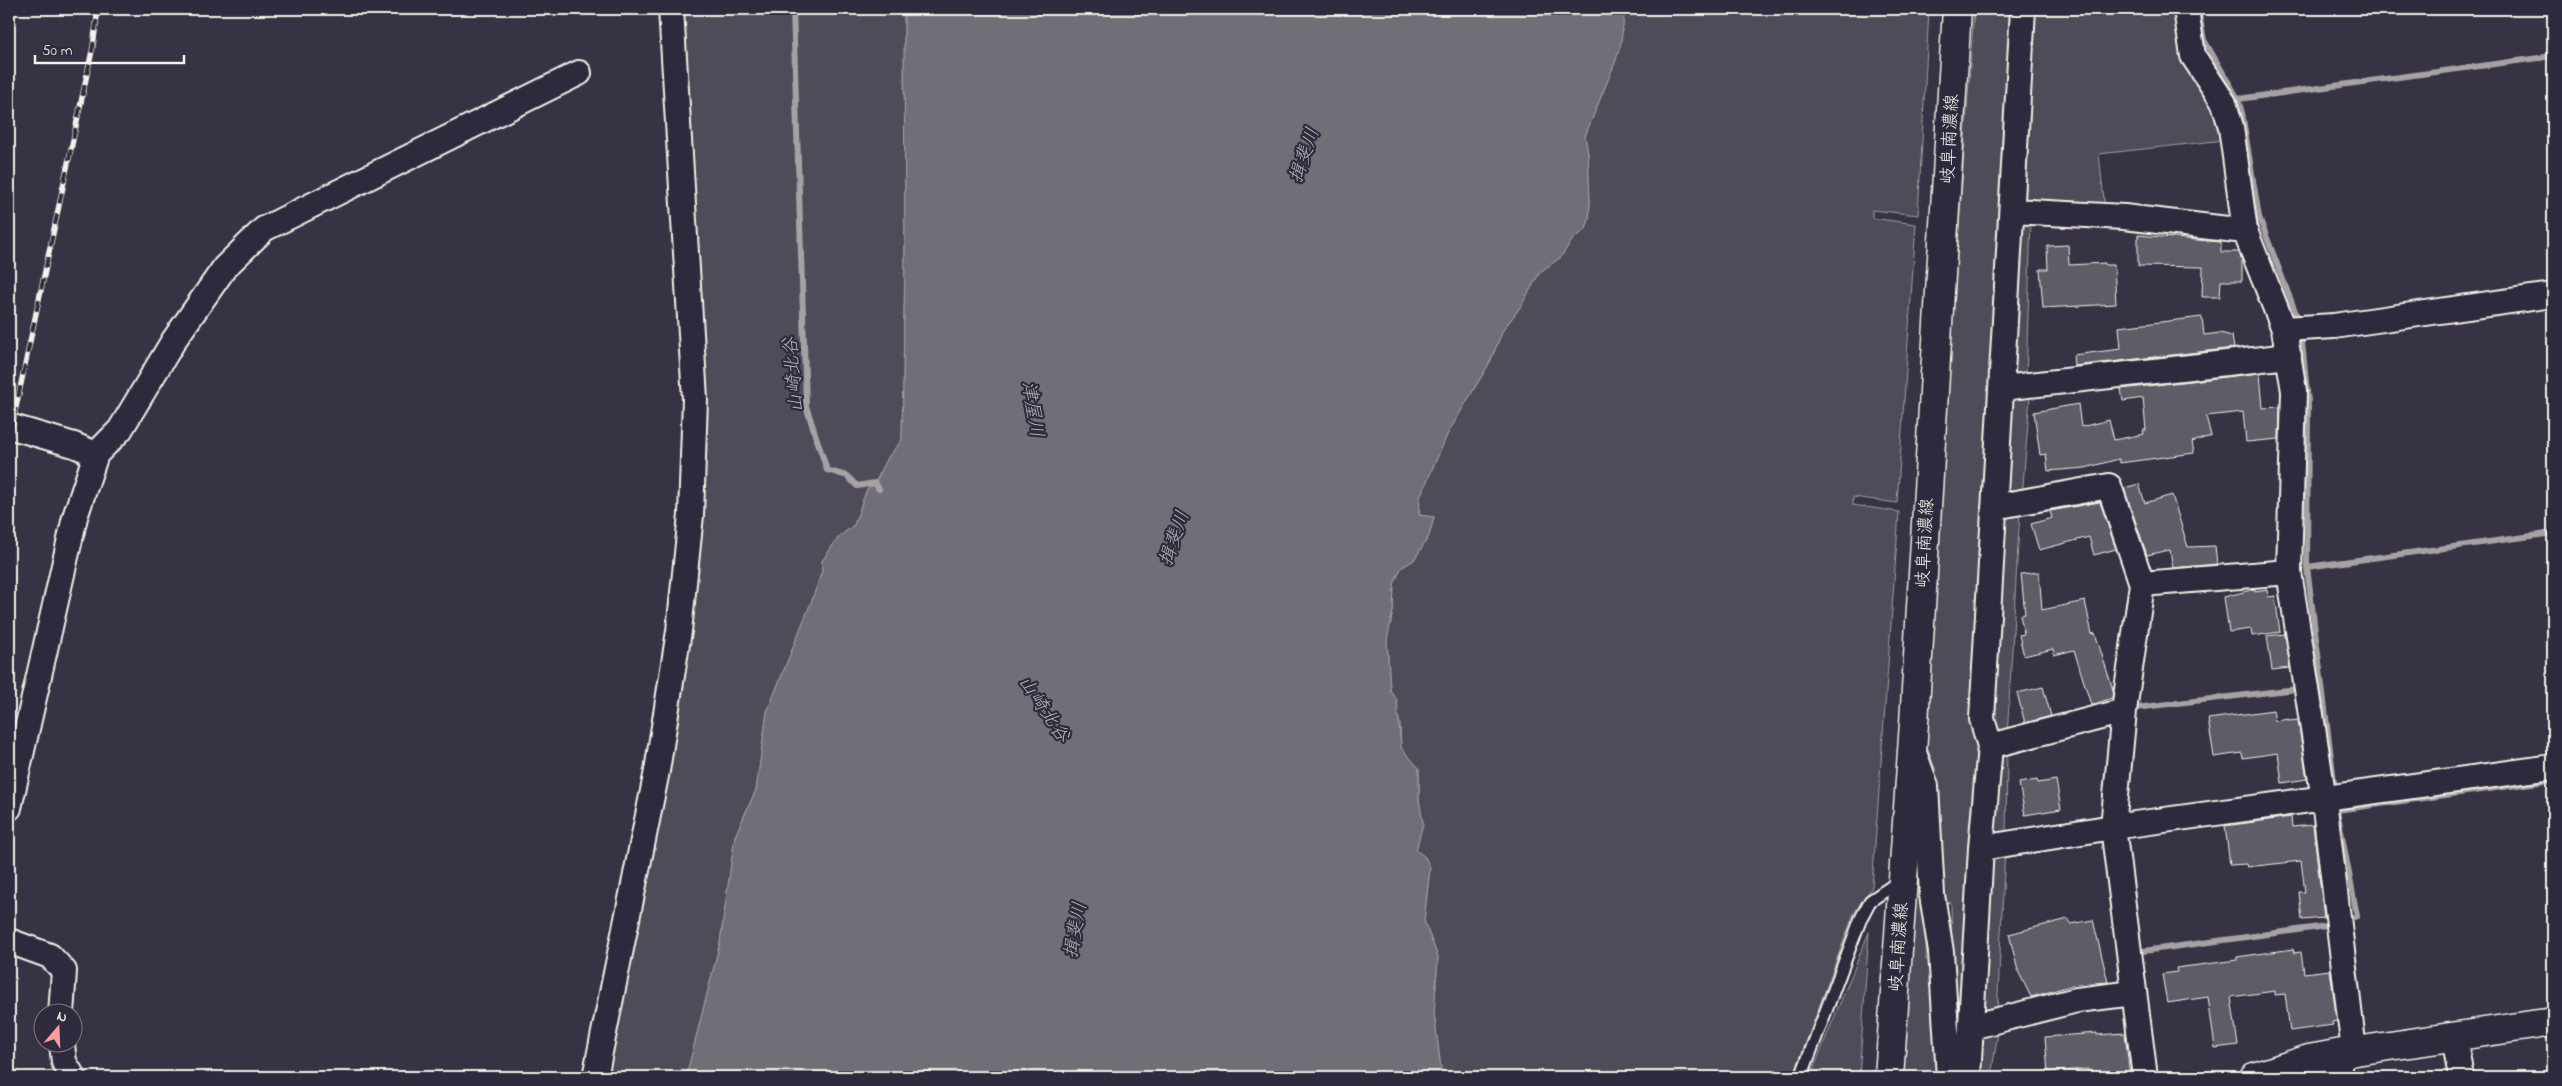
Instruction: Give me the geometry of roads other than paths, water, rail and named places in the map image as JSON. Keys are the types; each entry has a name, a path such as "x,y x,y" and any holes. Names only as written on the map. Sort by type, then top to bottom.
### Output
{"main road":[{"name":"岐阜南濃線","path":"1889,1077 1912,747 1957,9"},
{"path":"2254,1077 2309,1059 2344,1060 2454,1036 2553,1022"}],"street":[{"path":"595,1077 657,771 680,631 691,514 695,399 671,9"},
{"path":"1968,1077 1981,848 1990,746 1982,719 2023,9"},
{"path":"2186,9 2194,56 2224,103 2231,127 2245,231 2284,330 2289,356 2294,391 2289,572 2324,800 2344,1060"},
{"path":"9,808 75,516 96,454 120,430 174,340 225,267 264,229 578,73"},
{"path":"2012,211 2124,217 2245,231"},
{"path":"2284,330 2334,326 2553,295"},
{"path":"2002,388 2289,356"},
{"path":"9,426 74,445 96,454"},
{"path":"1994,507 2109,486 2142,584 2124,711 2113,827 2145,1077"},
{"path":"2142,584 2289,572"},
{"path":"1990,746 2124,711"},
{"path":"1912,747 1926,786 1932,895 1941,952 1949,1077"},
{"path":"1981,848 2113,827 2553,768"},
{"path":"9,941 50,956 64,971 62,1004"},
{"path":"1971,1027 2077,1000 2134,993"},
{"path":"2454,1036 2460,1077"},
{"path":"63,1054 64,1062 73,1077"}],"lane":[{"path":"1801,1077 1861,918 1870,901 1903,879"}],"water":[{"path":"904,9 1625,9 1621,43 1616,60 1585,136 1588,154 1590,201 1589,219 1586,229 1573,239 1560,258 1540,272 1521,306 1503,330 1490,362 1448,433 1420,497 1419,515 1434,517 1429,536 1414,560 1401,568 1394,584 1393,611 1387,640 1390,690 1397,700 1401,748 1419,768 1419,800 1423,823 1416,850 1425,857 1430,868 1424,921 1438,957 1434,1013 1442,1077 686,1077 720,943 735,836 756,790 767,712 812,600 822,571 822,561 839,537 854,525 867,489 875,483 889,456 902,440 905,257"}],"waterway":[{"name":"山崎北谷","path":"793,9 806,406 827,470 847,476 857,486 875,483 879,489"},
{"path":"2198,9 2204,40 2238,99 2259,217 2298,319"},
{"path":"2238,99 2553,56"},
{"path":"2302,342 2308,402 2307,567 2335,789"},
{"path":"2307,567 2553,533"},
{"path":"2135,708 2297,689"},
{"path":"2349,919 2357,916 2337,810 2553,780"},
{"path":"2136,952 2334,925"}],"railway":[{"path":"9,440 93,46 98,9"}],"water label":[{"name":"揖斐川","path":"1303,155"},
{"name":"津屋川","path":"1034,409"},
{"name":"揖斐川","path":"1173,538"},
{"name":"揖斐川","path":"1074,930"}]}
